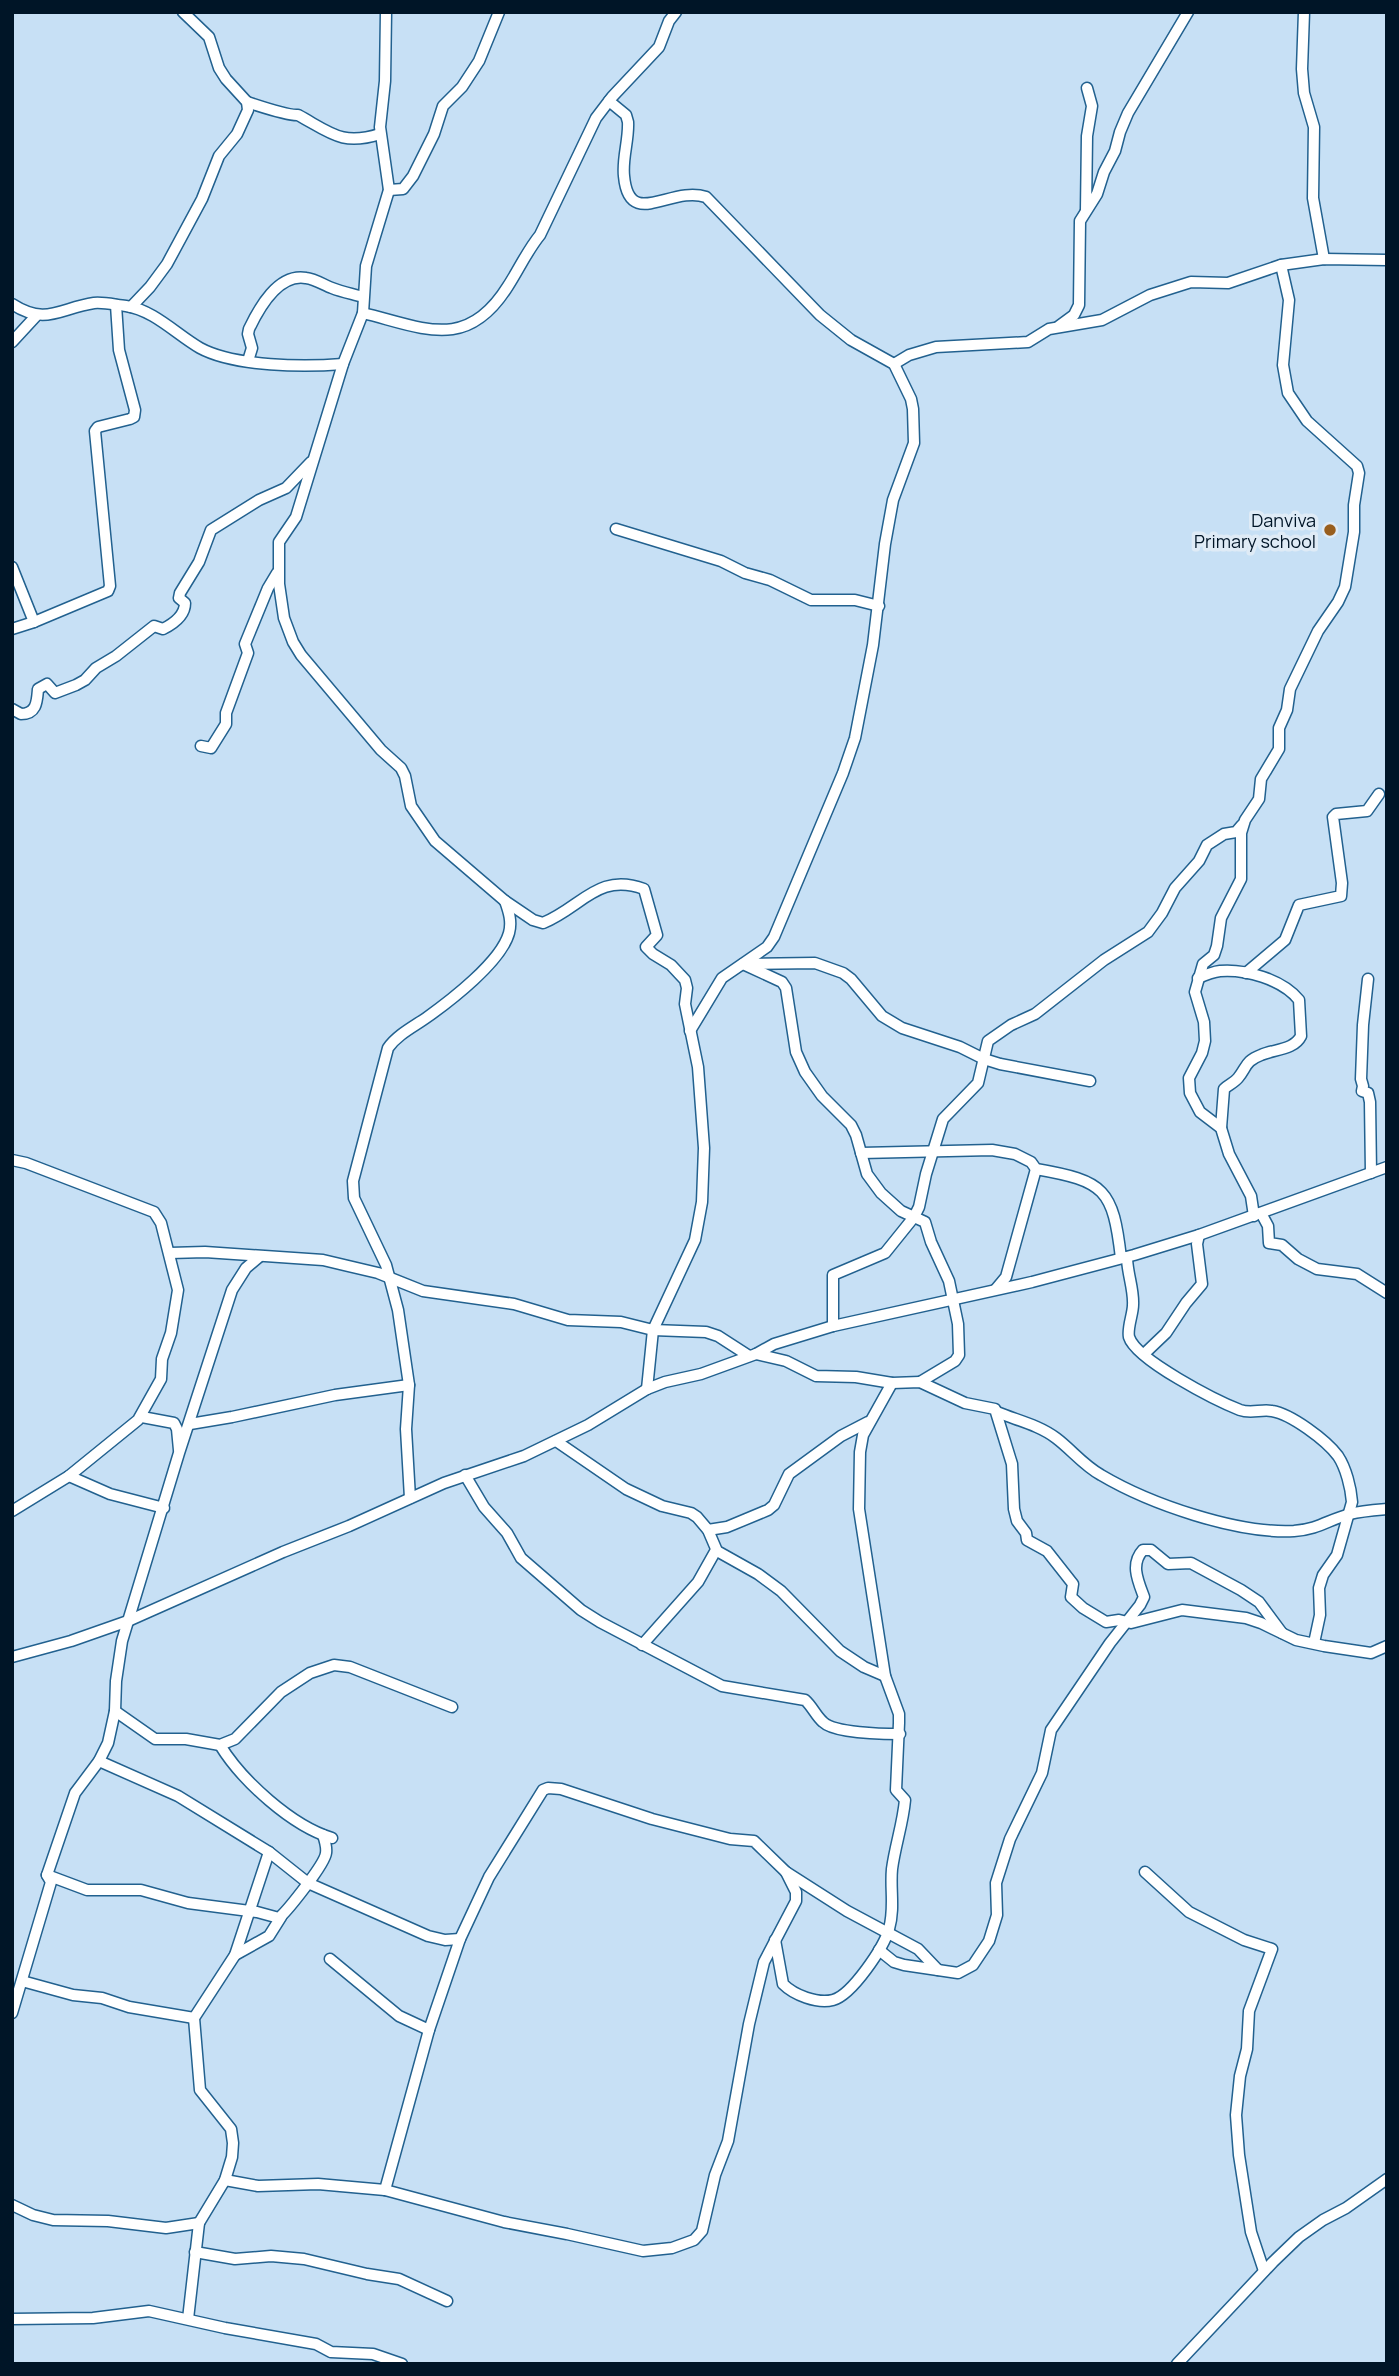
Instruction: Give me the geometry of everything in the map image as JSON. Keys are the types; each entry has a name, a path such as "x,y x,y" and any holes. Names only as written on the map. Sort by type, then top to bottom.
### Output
{"street":[{"path":"183,12 209,37 219,68 247,102 269,109 279,109 292,116 298,115 341,138 363,139 380,134"},
{"path":"386,12 385,81 380,134 389,190 366,266 363,313 344,364 296,517 279,541 284,618 296,647 381,750 401,768 411,806 435,841 505,901 533,920 543,923 607,886 621,883 644,889 657,935 646,947 683,976 687,988 685,1004 701,1092 704,1148 702,1202 690,1253 653,1330 647,1389"},
{"path":"389,190 403,189 412,176 433,134 440,111 479,61 499,12"},
{"path":"363,313 441,331 457,329 482,315 507,288 540,235 587,134 609,101 659,47 669,21 676,12"},
{"path":"1059,327 1074,315 1079,305 1079,225 1097,194 1128,113 1188,12"},
{"path":"1304,12 1302,69 1304,93 1314,127 1313,198 1324,259"},
{"path":"1086,210 1087,136 1092,106 1087,89"},
{"path":"609,101 626,115 628,122 624,175 631,200 643,205 684,194 706,197 820,315 851,340 894,364 911,399 915,433 912,451 893,500 885,544 879,606 858,724 843,773 782,922 766,947 722,978 690,1031"},
{"path":"131,307 167,264 202,199 219,156 237,134 244,120 248,110 247,102"},
{"path":"894,364 909,355 936,347 1028,342 1049,329 1102,320 1150,295 1191,282 1228,283 1281,265 1324,259 1387,260"},
{"path":"833,1326 833,1275 885,1253 914,1217 943,1119 978,1083 988,1041 1035,1014 1104,960 1148,932 1168,904 1175,888 1199,861 1208,845 1224,834 1236,832 1259,799 1261,779 1279,749 1279,729 1288,708 1290,689 1318,631 1345,587 1352,550 1359,473 1357,466 1307,421 1288,393 1283,365 1289,300 1281,265"},
{"path":"248,361 252,348 248,334 255,316 272,291 286,283 296,278 306,278 363,297"},
{"path":"12,304 36,316 96,303 131,307 151,316 203,350 248,361 307,366 344,364"},
{"path":"12,629 104,594 110,586 95,431 97,427 130,419 135,414 119,350 116,305"},
{"path":"12,342 36,316"},
{"path":"12,709 21,714 31,712 36,706 38,689 47,684 54,693 76,685 154,626 163,629 174,622 185,610 185,603 179,598 180,593 203,552 211,530 259,500 286,488 303,473 315,457"},
{"path":"616,528 721,561 746,573 771,580 811,600 855,600 879,606"},
{"path":"12,567 34,622"},
{"path":"201,746 211,748 226,724 226,713 248,653 245,644 268,588 279,570"},
{"path":"1246,973 1285,940 1299,905 1341,896 1342,883 1333,817 1336,814 1367,811 1379,794"},
{"path":"1221,1128 1200,1112 1188,1078 1202,1053 1205,1041 1204,1022 1195,992 1198,978 1203,964 1215,951 1221,918 1241,879 1241,833 1245,820"},
{"path":"410,1498 406,1429 409,1385 391,1279 352,1189 388,1048 396,1039 448,1002 499,954 510,927 505,901"},
{"path":"743,964 816,963 843,973 851,979 882,1016 896,1026 960,1047 984,1059 1090,1082"},
{"path":"743,964 782,982 786,988 796,1052 802,1065 822,1097 850,1125 856,1135 867,1174 881,1193 891,1203 922,1220 928,1227 931,1242 954,1299 959,1355 955,1361 920,1382"},
{"path":"1198,978 1221,971 1246,973 1285,987 1298,1000 1301,1036 1296,1043 1254,1059 1244,1066 1237,1080 1225,1088 1221,1128 1234,1166 1258,1214 1268,1226 1269,1243 1282,1245 1298,1259 1317,1269 1357,1274 1387,1293"},
{"path":"1368,979 1361,1079 1362,1091 1368,1093 1370,1101 1371,1173"},
{"path":"861,1153 992,1150 1007,1152 1031,1162 1036,1169 1077,1177 1107,1197 1133,1297 1129,1335 1132,1342 1151,1361 1194,1390 1239,1410 1269,1410 1279,1413 1318,1438 1340,1460 1351,1493 1349,1514 1336,1555 1323,1575 1319,1588 1320,1615 1314,1643"},
{"path":"12,1160 154,1212 162,1223 178,1290 171,1334 162,1359 161,1379 142,1417 69,1476 12,1511"},
{"path":"12,1657 71,1641 128,1621 410,1498 465,1475 524,1455 588,1425 647,1389 701,1374 774,1345 833,1326 1032,1282 1124,1258 1199,1235 1387,1167"},
{"path":"996,1289 1006,1277 1036,1169"},
{"path":"1144,1354 1166,1333 1202,1284 1199,1235"},
{"path":"170,1252 323,1260 364,1269 430,1292 514,1304 568,1321 621,1322 653,1330 706,1332 753,1355 786,1361 816,1376 856,1377 892,1383 920,1382 965,1403 988,1406 1045,1431 1057,1438 1084,1464 1146,1498 1181,1511 1243,1527 1293,1531 1319,1527 1349,1514 1387,1509"},
{"path":"12,2013 51,1882 47,1875 75,1793 99,1761 108,1743 115,1711 117,1667 128,1621 232,1290 246,1268 259,1257"},
{"path":"775,1940 781,1982 785,1988 825,2001 839,1997 853,1985 879,1950 889,1931 893,1906 892,1871 905,1800 896,1790 900,1734 898,1714 885,1676 859,1510 860,1451 863,1435 892,1383"},
{"path":"190,1423 335,1395 409,1385"},
{"path":"997,1412 1012,1464 1013,1509 1017,1521 1026,1533 1027,1540 1047,1551 1073,1584 1071,1597 1083,1608 1107,1622 1131,1623 1182,1610 1246,1618 1284,1635 1314,1643 1371,1653 1387,1646"},
{"path":"142,1417 174,1423 179,1453"},
{"path":"708,1530 727,1527 768,1510 774,1505 789,1474 837,1439 869,1422"},
{"path":"556,1441 626,1489 662,1506 691,1513 708,1530 716,1550 758,1574 780,1591 840,1651 885,1676"},
{"path":"465,1475 484,1507 507,1533 521,1558 581,1610 722,1686 805,1700 822,1722 831,1727 875,1734 900,1734"},
{"path":"69,1476 110,1494 164,1508"},
{"path":"879,1950 899,1964 958,1973 968,1969 986,1946 997,1915 996,1883 1010,1839 1042,1773 1051,1730 1144,1597 1135,1568 1143,1550 1148,1549 1168,1564 1191,1563 1259,1601 1284,1635"},
{"path":"642,1645 698,1582 716,1550"},
{"path":"115,1711 155,1739 186,1739 220,1745 235,1739 291,1685 317,1669 334,1665 350,1667 452,1707"},
{"path":"220,1745 228,1758 276,1807 328,1837 326,1856 269,1936 235,1955"},
{"path":"99,1761 178,1796 269,1852 308,1883 428,1936 460,1940"},
{"path":"385,2190 429,2030 460,1940 496,1865 543,1790 548,1788 562,1789 661,1821 730,1839 754,1841 786,1872 841,1907 918,1949 938,1970"},
{"path":"188,2319 199,2223 225,2180 233,2143 231,2129 200,2090 194,2018 235,1955 269,1852"},
{"path":"225,2180 258,2186 318,2184 385,2190 504,2222 643,2251 673,2248 694,2240 702,2231 715,2175 728,2141 749,2024 764,1962 796,1901 796,1892 786,1872"},
{"path":"1145,1872 1189,1912 1244,1940 1272,1949 1249,2011 1247,2049 1240,2076 1236,2115 1239,2155 1251,2232 1258,2260 1264,2271"},
{"path":"47,1875 87,1890 141,1890 188,1903 210,1904 281,1917"},
{"path":"331,1959 400,2016 429,2030"},
{"path":"22,1981 73,1995 102,1997 129,2007 194,2018"},
{"path":"1177,2364 1264,2271 1310,2229 1387,2179"},
{"path":"12,2205 33,2215 53,2220 108,2221 166,2228 199,2223"},
{"path":"195,2252 235,2259 271,2256 304,2259 399,2279 447,2301"},
{"path":"12,2319 93,2318 142,2311 316,2344 331,2352 373,2354 402,2364"},
{"path":"331,2352 335,2364"}],"place":[{"name":"Danviva Primary school","path":"1330,530"}]}
